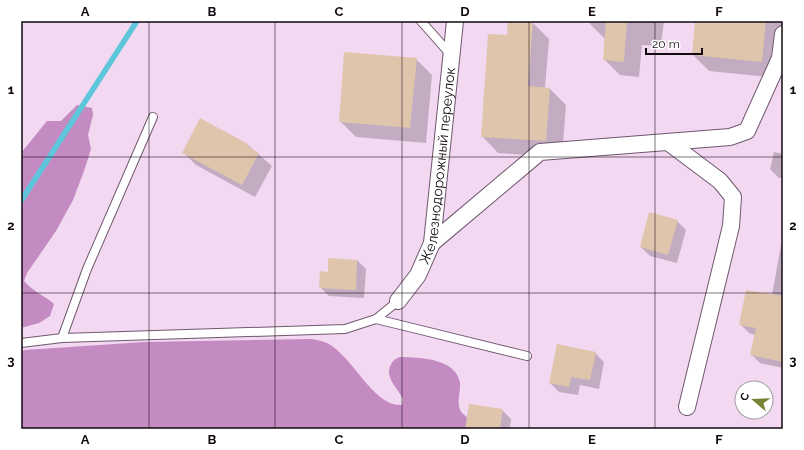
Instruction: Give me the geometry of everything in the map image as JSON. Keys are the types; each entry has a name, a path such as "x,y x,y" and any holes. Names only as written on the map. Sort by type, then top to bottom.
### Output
{"street":[{"name":"Железнодорожный переулок","path":"398,301 418,275 432,243 455,21"},
{"path":"432,243 540,152 730,137 747,131 780,58 783,34"},
{"path":"668,142 720,181 733,197 731,226 687,407"}],"lane":[{"path":"421,21 452,56"},
{"path":"62,338 87,268 153,117"},
{"path":"21,343 62,338 345,329 376,319 398,301"},
{"path":"376,319 528,356"}],"shaded area":[{"path":"77,105 92,108 93,115 88,135 91,149 73,200 56,231 27,273 24,281 31,288 54,304 50,316 39,323 21,328 21,153 47,121 61,121"},
{"path":"312,339 325,342 336,349 346,358 372,390 382,398 392,403 402,405 403,399 389,375 390,366 395,359 401,357 420,358 446,364 457,375 460,383 459,406 462,413 483,425 498,429 21,429 21,351 144,342"}],"building":[{"path":"508,21 533,22 528,86 550,88 546,141 481,137 488,34 507,35"},
{"path":"606,21 627,21 624,62 603,60"},
{"path":"695,21 766,21 762,62 692,55"},
{"path":"344,52 417,58 410,128 339,122"},
{"path":"200,118 248,144 247,146 259,153 242,185 182,153"},
{"path":"649,212 678,220 668,255 640,247"},
{"path":"328,258 357,260 356,290 319,288 320,271 328,272"},
{"path":"746,290 783,296 783,362 750,355 756,328 739,325"},
{"path":"557,344 596,352 590,380 571,377 569,387 549,383"},
{"path":"469,404 503,409 500,429 465,429"}],"waterway":[{"path":"21,201 137,21"}]}
